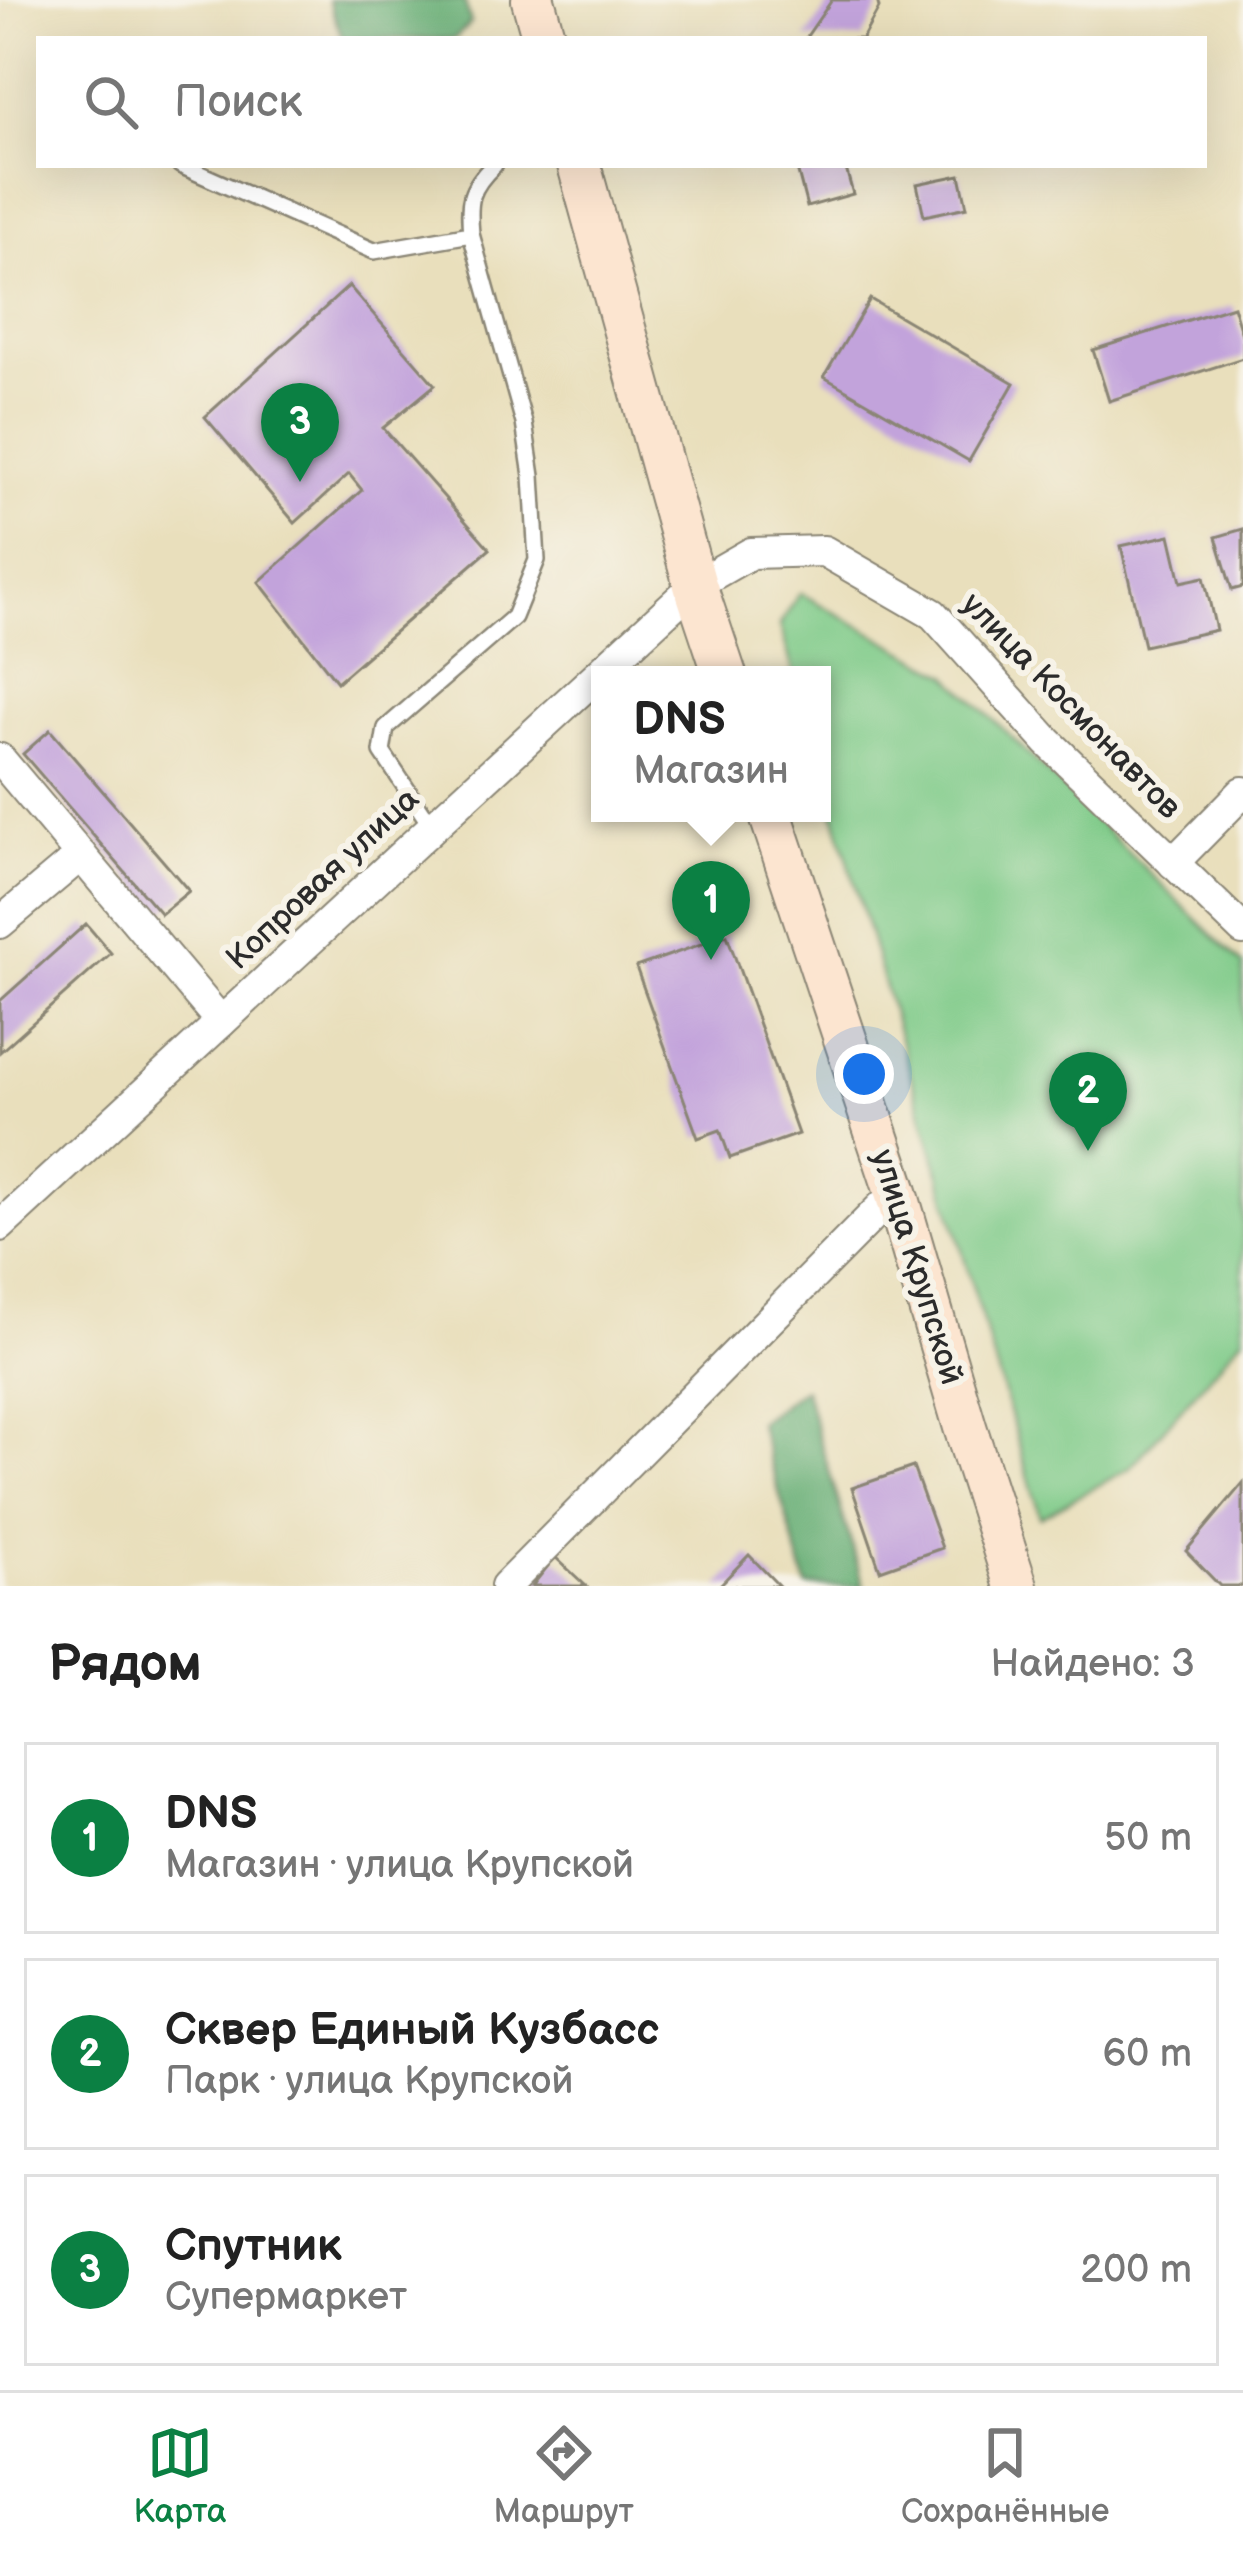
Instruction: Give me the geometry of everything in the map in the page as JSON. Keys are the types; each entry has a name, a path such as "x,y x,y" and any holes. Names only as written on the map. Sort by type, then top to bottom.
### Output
{"street":[{"path":"533,0 543,36"},
{"path":"580,168 695,585 722,666"},
{"name":"улица Космонавтов","path":"695,585 751,553 824,551 933,614 1048,742 1243,930"},
{"name":"Копровая улица","path":"607,666 695,585"},
{"name":"Копровая улица","path":"0,1226 591,681"},
{"path":"0,759 221,1022"},
{"path":"1173,862 1243,792"},
{"name":"улица Крупской","path":"773,822 896,1192 1016,1586"},
{"path":"0,923 81,855"},
{"path":"506,1586 896,1192"}],"lane":[{"path":"187,168 374,251 471,234"},
{"path":"432,827 382,752 386,728 514,617 537,560 524,423 471,234 468,204 478,180 491,168"}],"green space":[{"path":"328,0 464,0 471,23 457,36 342,36"},
{"path":"800,593 948,675 1243,965 1243,1337 1130,1468 1040,1517 831,803 831,666 791,666 780,625"},
{"path":"804,1388 864,1586 807,1586 758,1422"}],"building":[{"path":"832,0 877,0 879,8 864,36 807,36"},
{"path":"797,168 846,168 853,194 807,207"},
{"path":"960,175 967,207 924,216 917,184"},
{"path":"349,286 435,385 383,428 490,549 337,682 259,582 362,490 349,474 295,523 205,417"},
{"path":"870,299 1014,383 969,461 824,377"},
{"path":"1233,306 1243,338 1243,358 1109,401 1093,350"},
{"path":"1243,529 1243,587 1232,590 1216,537"},
{"path":"1170,535 1181,582 1204,577 1216,630 1144,646 1121,546"},
{"path":"50,730 189,891 161,914 23,754"},
{"path":"86,924 111,953 0,1052 0,1001"},
{"path":"727,935 798,1134 730,1158 720,1130 698,1138 636,967"},
{"path":"913,1467 942,1548 880,1570 852,1488"},
{"path":"1243,1483 1243,1586 1220,1586 1186,1551"},
{"path":"749,1555 779,1586 719,1586"},
{"path":"555,1557 586,1586 532,1586"}],"place":[{"name":"Спутник","path":"300,482"},
{"name":"DNS","path":"711,960"},
{"name":"Сквер Единый Кузбасс","path":"1088,1151"}]}
